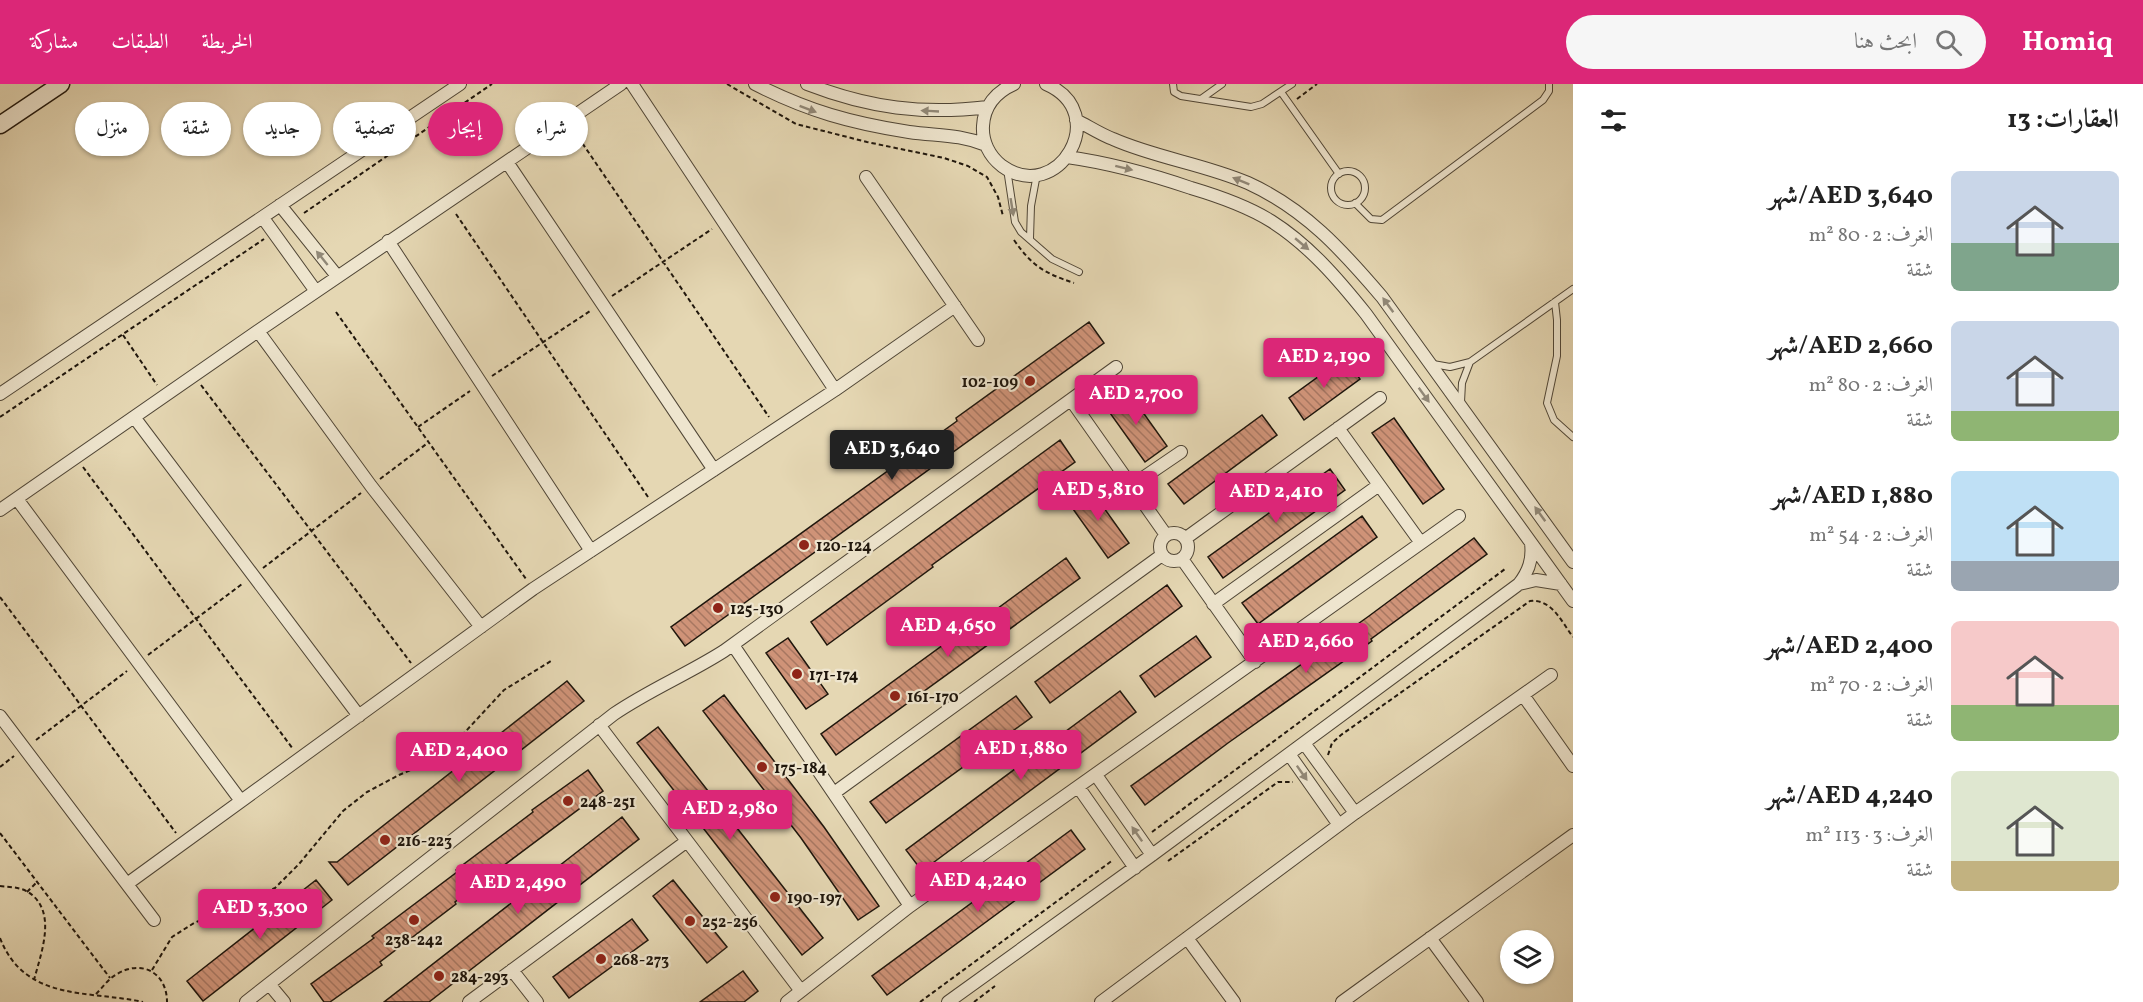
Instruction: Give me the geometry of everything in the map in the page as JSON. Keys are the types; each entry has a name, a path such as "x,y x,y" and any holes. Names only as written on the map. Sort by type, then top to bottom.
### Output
{"street":[{"path":"0,125 61,84"},
{"path":"0,394 460,84"},
{"path":"588,107 621,84"},
{"path":"632,84 835,390"},
{"path":"755,84 812,111 844,120 912,133 969,138 986,145"},
{"path":"807,84 883,106 952,111 988,106"},
{"path":"1009,86 988,106 983,126 986,145 991,155 1007,170 1037,174 1054,168 1067,157 1076,139 1076,120 1062,89 1046,84"},
{"path":"1076,120 1114,139 1248,183 1284,202 1316,225 1349,257 1382,297 1573,562"},
{"path":"0,510 315,290 516,156"},
{"path":"1067,157 1122,167 1210,194 1270,220 1302,244 1333,273 1366,314 1573,601"},
{"path":"507,162 714,470"},
{"path":"866,177 978,340"},
{"path":"280,205 337,276"},
{"path":"263,218 315,290"},
{"path":"388,241 591,551"},
{"path":"127,884 533,589 835,390 955,306"},
{"path":"258,331 371,486 481,627"},
{"path":"246,1002 599,725 637,698 694,669 733,645 1116,368"},
{"path":"1186,538 1380,398"},
{"path":"1071,400 1166,535"},
{"path":"134,417 359,716"},
{"path":"1338,428 1421,543"},
{"path":"1131,486 1181,452"},
{"path":"1213,604 1379,484"},
{"path":"17,499 241,801"},
{"path":"787,1002 910,906 1459,516"},
{"path":"1162,555 1160,543 1166,535 1174,532 1186,538"},
{"path":"1162,555 1174,562 1182,559 1188,552 1186,538"},
{"path":"948,1002 1135,868 1519,584 1529,569 1531,543"},
{"path":"834,793 1162,555"},
{"path":"1182,559 1256,662"},
{"path":"1519,584 1536,580 1561,584"},
{"path":"733,645 910,906"},
{"path":"1101,1002 1339,825 1551,675"},
{"path":"1523,694 1573,766"},
{"path":"0,716 154,920"},
{"path":"599,725 801,991"},
{"path":"1304,743 1356,813"},
{"path":"1289,754 1339,825"},
{"path":"1096,775 1152,855"},
{"path":"1078,788 1135,868"},
{"path":"1341,1002 1573,835"},
{"path":"469,1002 687,841"},
{"path":"1187,938 1234,1002"},
{"path":"1430,938 1477,1002"},
{"path":"512,970 537,1002"},
{"path":"269,984 284,1002"}],"lane":[{"path":"1173,84 1177,95 1251,107 1262,104 1292,84"},
{"path":"1201,99 1222,84"},
{"path":"1355,203 1371,219 1382,220 1544,100 1549,91 1549,84"},
{"path":"1281,92 1339,174"},
{"path":"1007,170 1015,222 1021,232 1052,259 1079,272"},
{"path":"1350,171 1360,175 1365,190 1360,200 1355,203 1339,202 1332,193 1332,182 1339,174 1350,171"},
{"path":"1030,238 1031,206 1037,174"},
{"path":"1430,363 1450,367 1470,362 1573,289"},
{"path":"1555,302 1557,356 1547,403 1554,420 1573,437"},
{"path":"1461,405 1462,383 1470,362"}],"path":[{"path":"293,220 492,84"},
{"path":"727,84 796,124 856,140 944,158 968,166 987,177 998,197 1006,225"},
{"path":"1290,104 1317,84"},
{"path":"588,153 776,428"},
{"path":"448,201 656,509"},
{"path":"418,427 722,222"},
{"path":"0,417 272,233"},
{"path":"1011,236 1034,265 1050,275 1074,282"},
{"path":"336,312 533,589"},
{"path":"123,335 164,396"},
{"path":"194,375 418,673"},
{"path":"0,767 429,442"},
{"path":"76,457 300,758"},
{"path":"1141,840 1505,569"},
{"path":"0,597 183,843"},
{"path":"1320,765 1328,760 1332,743 1341,735 1530,601 1538,600 1548,605 1573,637"},
{"path":"152,970 172,938 194,923 275,888 299,864 343,811 367,792 425,764 453,745 504,690 551,661"},
{"path":"1167,862 1278,782 1295,783 1304,777"},
{"path":"0,833 110,978"},
{"path":"920,1002 1124,852"},
{"path":"27,892 37,882"},
{"path":"0,886 27,892 38,902 44,912 44,945 34,980"},
{"path":"0,938 12,962 23,973 54,989 143,1002"},
{"path":"96,995 110,978 132,968 152,970 157,974 166,988 167,1002"},
{"path":"974,1002 1001,982"}],"building":[{"path":"1089,322 1104,343 685,646 671,627 957,421 956,418"},
{"path":"1344,358 1360,379 1304,420 1289,398"},
{"path":"1127,390 1167,446 1145,462 1105,406"},
{"path":"1262,415 1277,435 1184,504 1168,484"},
{"path":"1394,418 1444,489 1423,504 1372,433"},
{"path":"1060,440 1075,462 932,565 933,567 827,645 811,622"},
{"path":"1330,469 1345,490 1223,578 1208,557"},
{"path":"1089,487 1129,543 1108,558 1068,502"},
{"path":"1362,516 1377,537 1258,624 1242,603"},
{"path":"1474,538 1487,554 1371,639 1372,641 1145,805 1131,786"},
{"path":"1066,558 1080,578 836,755 821,734"},
{"path":"1167,585 1182,606 1050,703 1035,682"},
{"path":"1196,636 1211,657 1155,697 1140,676"},
{"name":"171-174","path":"788,638 828,694 806,709 766,653"},
{"path":"567,681 584,701 348,885 329,862 337,862"},
{"path":"1120,691 1136,712 922,871 906,850"},
{"name":"175-184","path":"724,695 824,827 879,906 858,920 801,838 703,711"},
{"path":"1016,696 1032,717 886,823 870,802"},
{"path":"658,727 823,938 802,955 637,743"},
{"path":"588,770 603,791 455,902 456,904 380,962 382,965 330,1002 324,1002 311,984 374,938 372,936 457,872 456,870 533,812 532,810"},
{"path":"622,817 639,839 429,1002 384,1002"},
{"path":"1071,830 1085,849 887,995 872,976"},
{"path":"316,880 332,900 203,1001 187,981"},
{"name":"252-256","path":"673,880 727,947 707,963 653,896"},
{"name":"268-273","path":"632,919 648,940 569,998 553,977"},
{"path":"743,971 758,991 744,1002 700,1002"}],"place":[{"name":"102-109","path":"1030,381"},
{"name":"120-124","path":"804,545"},
{"name":"125-130","path":"718,608"},
{"name":"171-174","path":"797,674"},
{"name":"161-170","path":"895,696"},
{"name":"175-184","path":"762,767"},
{"name":"248-251","path":"568,801"},
{"name":"216-223","path":"385,840"},
{"name":"190-197","path":"775,897"},
{"name":"238-242","path":"414,920"},
{"name":"252-256","path":"690,921"},
{"name":"268-273","path":"601,959"},
{"name":"284-293","path":"439,976"}]}
